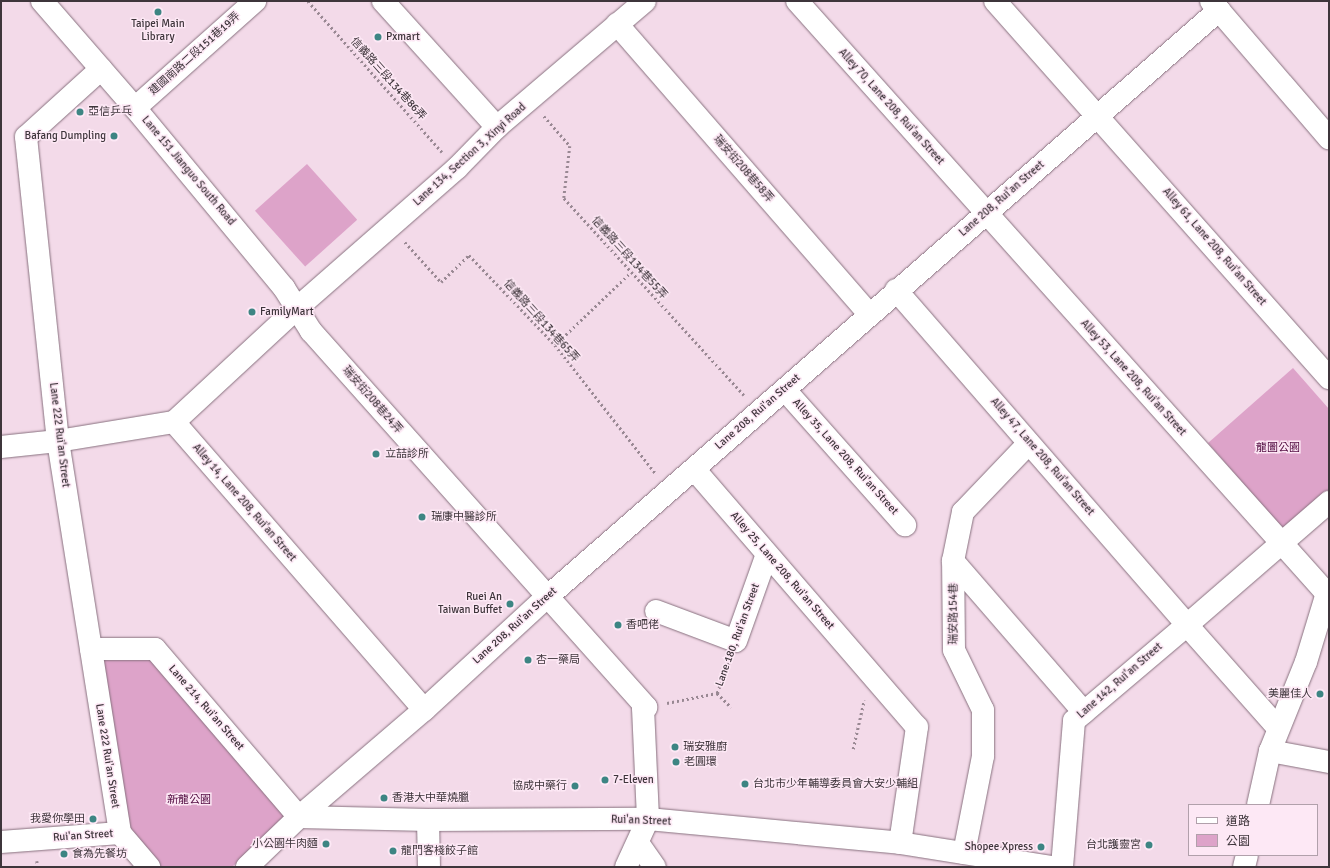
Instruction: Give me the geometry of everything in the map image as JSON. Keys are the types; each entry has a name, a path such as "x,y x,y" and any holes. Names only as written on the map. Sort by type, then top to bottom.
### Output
{"street":[{"name":"Lane 151 Jianguo South Road","path":"42,1 135,108 284,288 296,309"},
{"name":"建國南路二段151巷19弄","path":"135,108 255,1"},
{"path":"383,1 497,127"},
{"name":"Lane 134, Section 3, Xinyi Road","path":"296,309 457,168 497,127 531,100 645,1"},
{"name":"Alley 70, Lane 208, Rui'an Street","path":"797,1 986,213"},
{"name":"Alley 61, Lane 208, Rui'an Street","path":"995,1 1099,116 1329,378"},
{"path":"1215,5 1329,138"},
{"name":"Lane 208, Rui'an Street","path":"299,817 424,710 546,598 785,390 896,290 1099,116 1215,5"},
{"name":"瑞安街208巷58弄","path":"617,24 869,314"},
{"name":"Lane 222 Rui'an Street","path":"102,69 26,137 58,441 120,833"},
{"name":"Alley 53, Lane 208, Rui'an Street","path":"986,213 1328,594"},
{"name":"Alley 47, Lane 208, Rui'an Street","path":"896,290 1278,728"},
{"path":"1,447 58,441 174,422 296,309"},
{"name":"瑞安街208巷24弄","path":"296,309 311,330 546,598 644,707"},
{"name":"Alley 35, Lane 208, Rui'an Street","path":"785,390 905,525"},
{"name":"Alley 14, Lane 208, Rui'an Street","path":"174,422 424,710"},
{"name":"瑞安路154巷","path":"964,853 983,756 983,710 954,650 953,561 963,512 1029,443"},
{"name":"Alley 25, Lane 208, Rui'an Street","path":"694,469 917,727 900,842"},
{"name":"Lane 142, Rui'an Street","path":"1062,867 1074,721 1329,502"},
{"name":"Lane 180, Rui'an Street","path":"736,642 767,554"},
{"path":"953,561 1084,712"},
{"path":"1258,804 1270,751 1278,728 1306,662 1328,594"},
{"path":"656,611 736,642"},
{"name":"Lane 214, Rui'an Street","path":"91,649 155,649 299,817"},
{"path":"626,867 648,819 644,707"},
{"path":"1270,751 1329,762"},
{"path":"247,867 299,817"},
{"name":"Rui'an Street","path":"299,817 428,820 648,819 900,842 1052,867"},
{"path":"428,820 429,867"},
{"name":"Rui'an Street","path":"1,842 120,833 149,867"},
{"path":"638,843 655,867"},
{"path":"1244,867 1247,856"}],"path":[{"name":"信義路三段134巷86弄","path":"308,1 457,168"},
{"name":"信義路三段134巷55弄","path":"531,100 570,146 564,198 759,412"},
{"name":"信義路三段134巷65弄","path":"391,226 441,282 469,255 555,345 669,490"},
{"path":"555,345 631,272"},
{"name":"Lane 180, Rui'an Street","path":"644,707 717,693 736,642"},
{"path":"853,750 871,672"},
{"path":"717,693 731,707"}],"green space":[{"path":"307,164 357,220 305,267 255,211"},
{"name":"龍圖公園","path":"1293,368 1329,409 1329,492 1285,532 1208,443"},
{"name":"新龍公園","path":"99,657 152,658 288,817 232,867 161,867 128,828"}],"place":[{"name":"Taipei Main Library","path":"158,12"},
{"name":"Pxmart","path":"378,37"},
{"name":"亞信乒乓","path":"80,112"},
{"name":"Bafang Dumpling","path":"114,136"},
{"name":"FamilyMart","path":"252,312"},
{"name":"立喆診所","path":"376,454"},
{"name":"瑞康中醫診所","path":"422,517"},
{"name":"Ruei An Taiwan Buffet","path":"510,604"},
{"name":"香吧佬","path":"618,625"},
{"name":"杏一藥局","path":"528,660"},
{"name":"美麗佳人","path":"1320,694"},
{"name":"瑞安雅廚","path":"675,747"},
{"name":"老圓環","path":"676,762"},
{"name":"7-Eleven","path":"605,780"},
{"name":"台北市少年輔導委員會大安少輔組","path":"745,784"},
{"name":"協成中藥行","path":"575,786"},
{"name":"香港大中華燒臘","path":"384,798"},
{"name":"我愛你學田","path":"93,819"},
{"name":"小公園牛肉麵","path":"326,844"},
{"name":"台北護靈宮","path":"1149,845"},
{"name":"Shopee Xpress","path":"1041,847"},
{"name":"龍門客棧餃子館","path":"393,851"},
{"name":"食為先餐坊","path":"64,854"}]}
